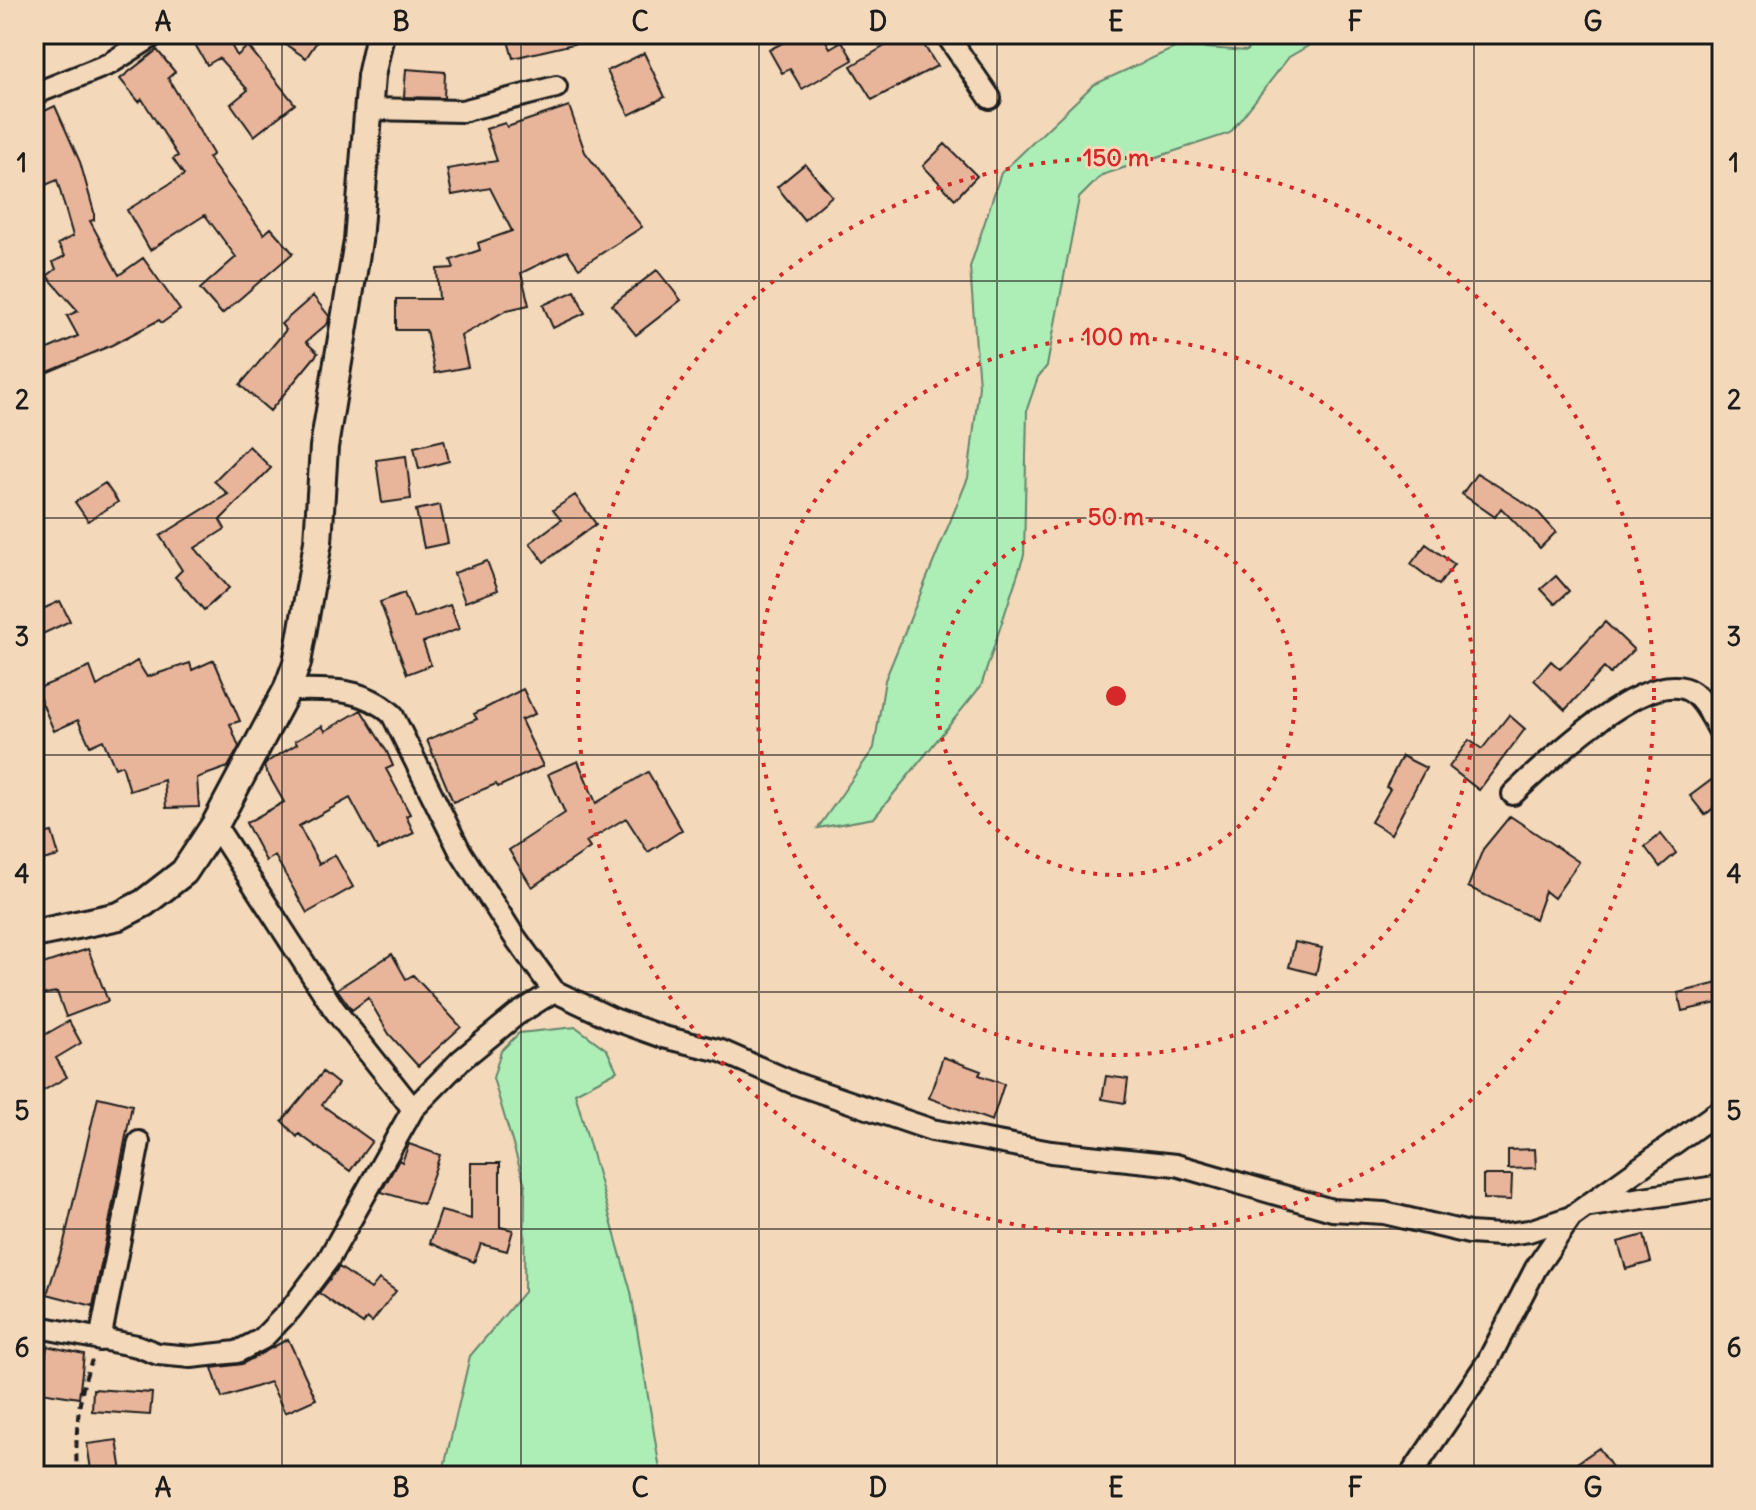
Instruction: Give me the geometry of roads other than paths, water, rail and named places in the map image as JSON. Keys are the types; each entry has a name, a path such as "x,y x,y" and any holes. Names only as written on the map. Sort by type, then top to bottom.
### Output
{"street":[{"path":"34,94 109,64 156,34"},
{"path":"34,934 98,923 144,903 184,872 215,825 287,690 297,663 318,542 324,447 358,241 380,34"},
{"path":"946,34 990,98"},
{"path":"370,109 462,111 556,87"},
{"path":"1513,794 1556,753 1629,703 1661,688 1685,688 1701,701 1722,735"},
{"path":"287,690 344,690 376,700 392,714 461,853 554,991 650,1033 721,1051 794,1083 932,1130 1051,1152 1176,1165 1332,1210 1384,1213 1469,1233 1500,1235 1529,1231 1579,1212 1722,1186"},
{"path":"215,825 334,1009 413,1109"},
{"path":"34,1326 137,1346 158,1354 191,1357 237,1352 262,1339 291,1309 328,1260 413,1109 461,1060 516,1015 554,991"},
{"path":"1410,1476 1488,1361 1536,1268 1579,1212 1722,1109"},
{"path":"100,1340 139,1142"}]}
